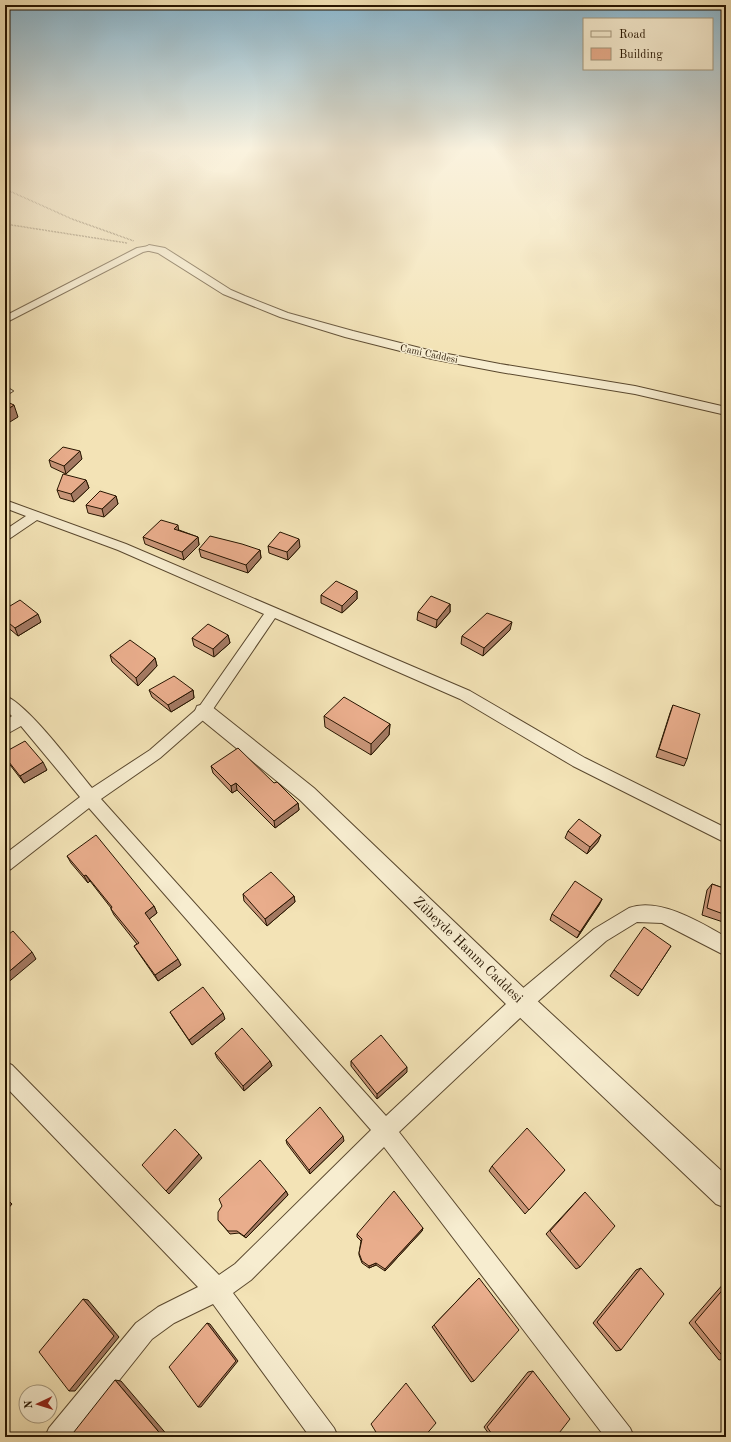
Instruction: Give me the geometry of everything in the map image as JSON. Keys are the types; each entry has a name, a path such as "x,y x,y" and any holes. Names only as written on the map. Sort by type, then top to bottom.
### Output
{"street":[{"path":"5,320 140,250 149,248"},
{"name":"Cami Caddesi","path":"149,248 161,250 227,292 284,315 349,334 432,355 500,368 635,390 726,411"},
{"path":"5,504 122,547 465,695 579,762 726,836"},
{"path":"5,536 36,515"},
{"path":"5,864 90,798 155,754 204,711 272,612"},
{"path":"5,702 23,717 90,798 385,1130 620,1437"},
{"name":"Zübeyde Hanım Caddesi","path":"204,711 307,794 522,1003 726,1194"},
{"path":"5,730 23,717"},
{"path":"58,1437 144,1331 166,1315 217,1290 243,1272 385,1130 522,1003 600,935 635,914 663,915 700,932 726,947"},
{"path":"5,1072 217,1290 325,1437"}],"path":[{"path":"5,224 120,242 137,242 113,232 64,216"}],"building":[{"path":"5,401 14,405 5,411"},
{"path":"63,447 80,451 64,466 49,460"},
{"path":"63,474 86,480 71,494 57,490"},
{"path":"100,491 116,496 102,509 86,505"},
{"path":"161,520 178,525 174,529 198,537 182,552 143,537"},
{"path":"280,532 299,539 287,552 268,546"},
{"path":"210,536 260,550 246,565 199,549"},
{"path":"336,581 357,591 342,606 321,595"},
{"path":"431,596 450,604 437,620 418,612"},
{"path":"20,600 38,614 15,628 5,620 5,609"},
{"path":"487,613 512,622 484,648 462,636"},
{"path":"208,624 228,635 213,649 192,638"},
{"path":"130,640 155,658 136,678 110,655"},
{"path":"174,676 193,690 168,705 149,690"},
{"path":"344,697 390,724 371,744 324,716"},
{"path":"673,705 700,714 687,759 659,749"},
{"path":"25,741 43,762 20,776 5,757 5,752"},
{"path":"238,748 274,783 277,782 298,803 274,821 236,783 231,786 211,766"},
{"path":"579,819 601,835 590,847 568,831"},
{"path":"96,835 154,906 145,913 178,959 155,975 134,946 139,943 86,875 84,876 67,856"},
{"path":"271,872 294,896 265,919 243,894"},
{"path":"575,881 602,899 580,932 552,914"},
{"path":"712,884 726,889 726,915 707,908"},
{"path":"644,927 671,946 642,990 614,970"},
{"path":"13,931 32,952 5,975 5,937"},
{"path":"203,987 223,1013 189,1040 170,1012"},
{"path":"242,1028 270,1061 243,1086 215,1053"},
{"path":"381,1035 407,1067 377,1094 351,1061"},
{"path":"320,1107 343,1136 309,1170 286,1140"},
{"path":"527,1128 565,1170 529,1210 492,1166"},
{"path":"175,1129 199,1154 166,1191 142,1165"},
{"path":"260,1160 286,1191 244,1236 237,1231 228,1231 218,1220 218,1212 222,1206 219,1199"},
{"path":"394,1191 423,1228 385,1269 376,1263 369,1266 362,1261 359,1253 362,1239 357,1234"},
{"path":"585,1192 615,1226 580,1267 550,1231"},
{"path":"641,1268 664,1294 621,1350 597,1322"},
{"path":"479,1278 519,1330 474,1381 434,1325"},
{"path":"726,1286 726,1359 725,1359 695,1322"},
{"path":"83,1299 114,1336 69,1391 39,1352"},
{"path":"207,1323 236,1361 198,1407 169,1367"},
{"path":"533,1371 570,1419 556,1437 494,1437 487,1427"},
{"path":"115,1380 163,1437 70,1437"},
{"path":"406,1383 436,1423 424,1437 379,1437 371,1424"}]}
